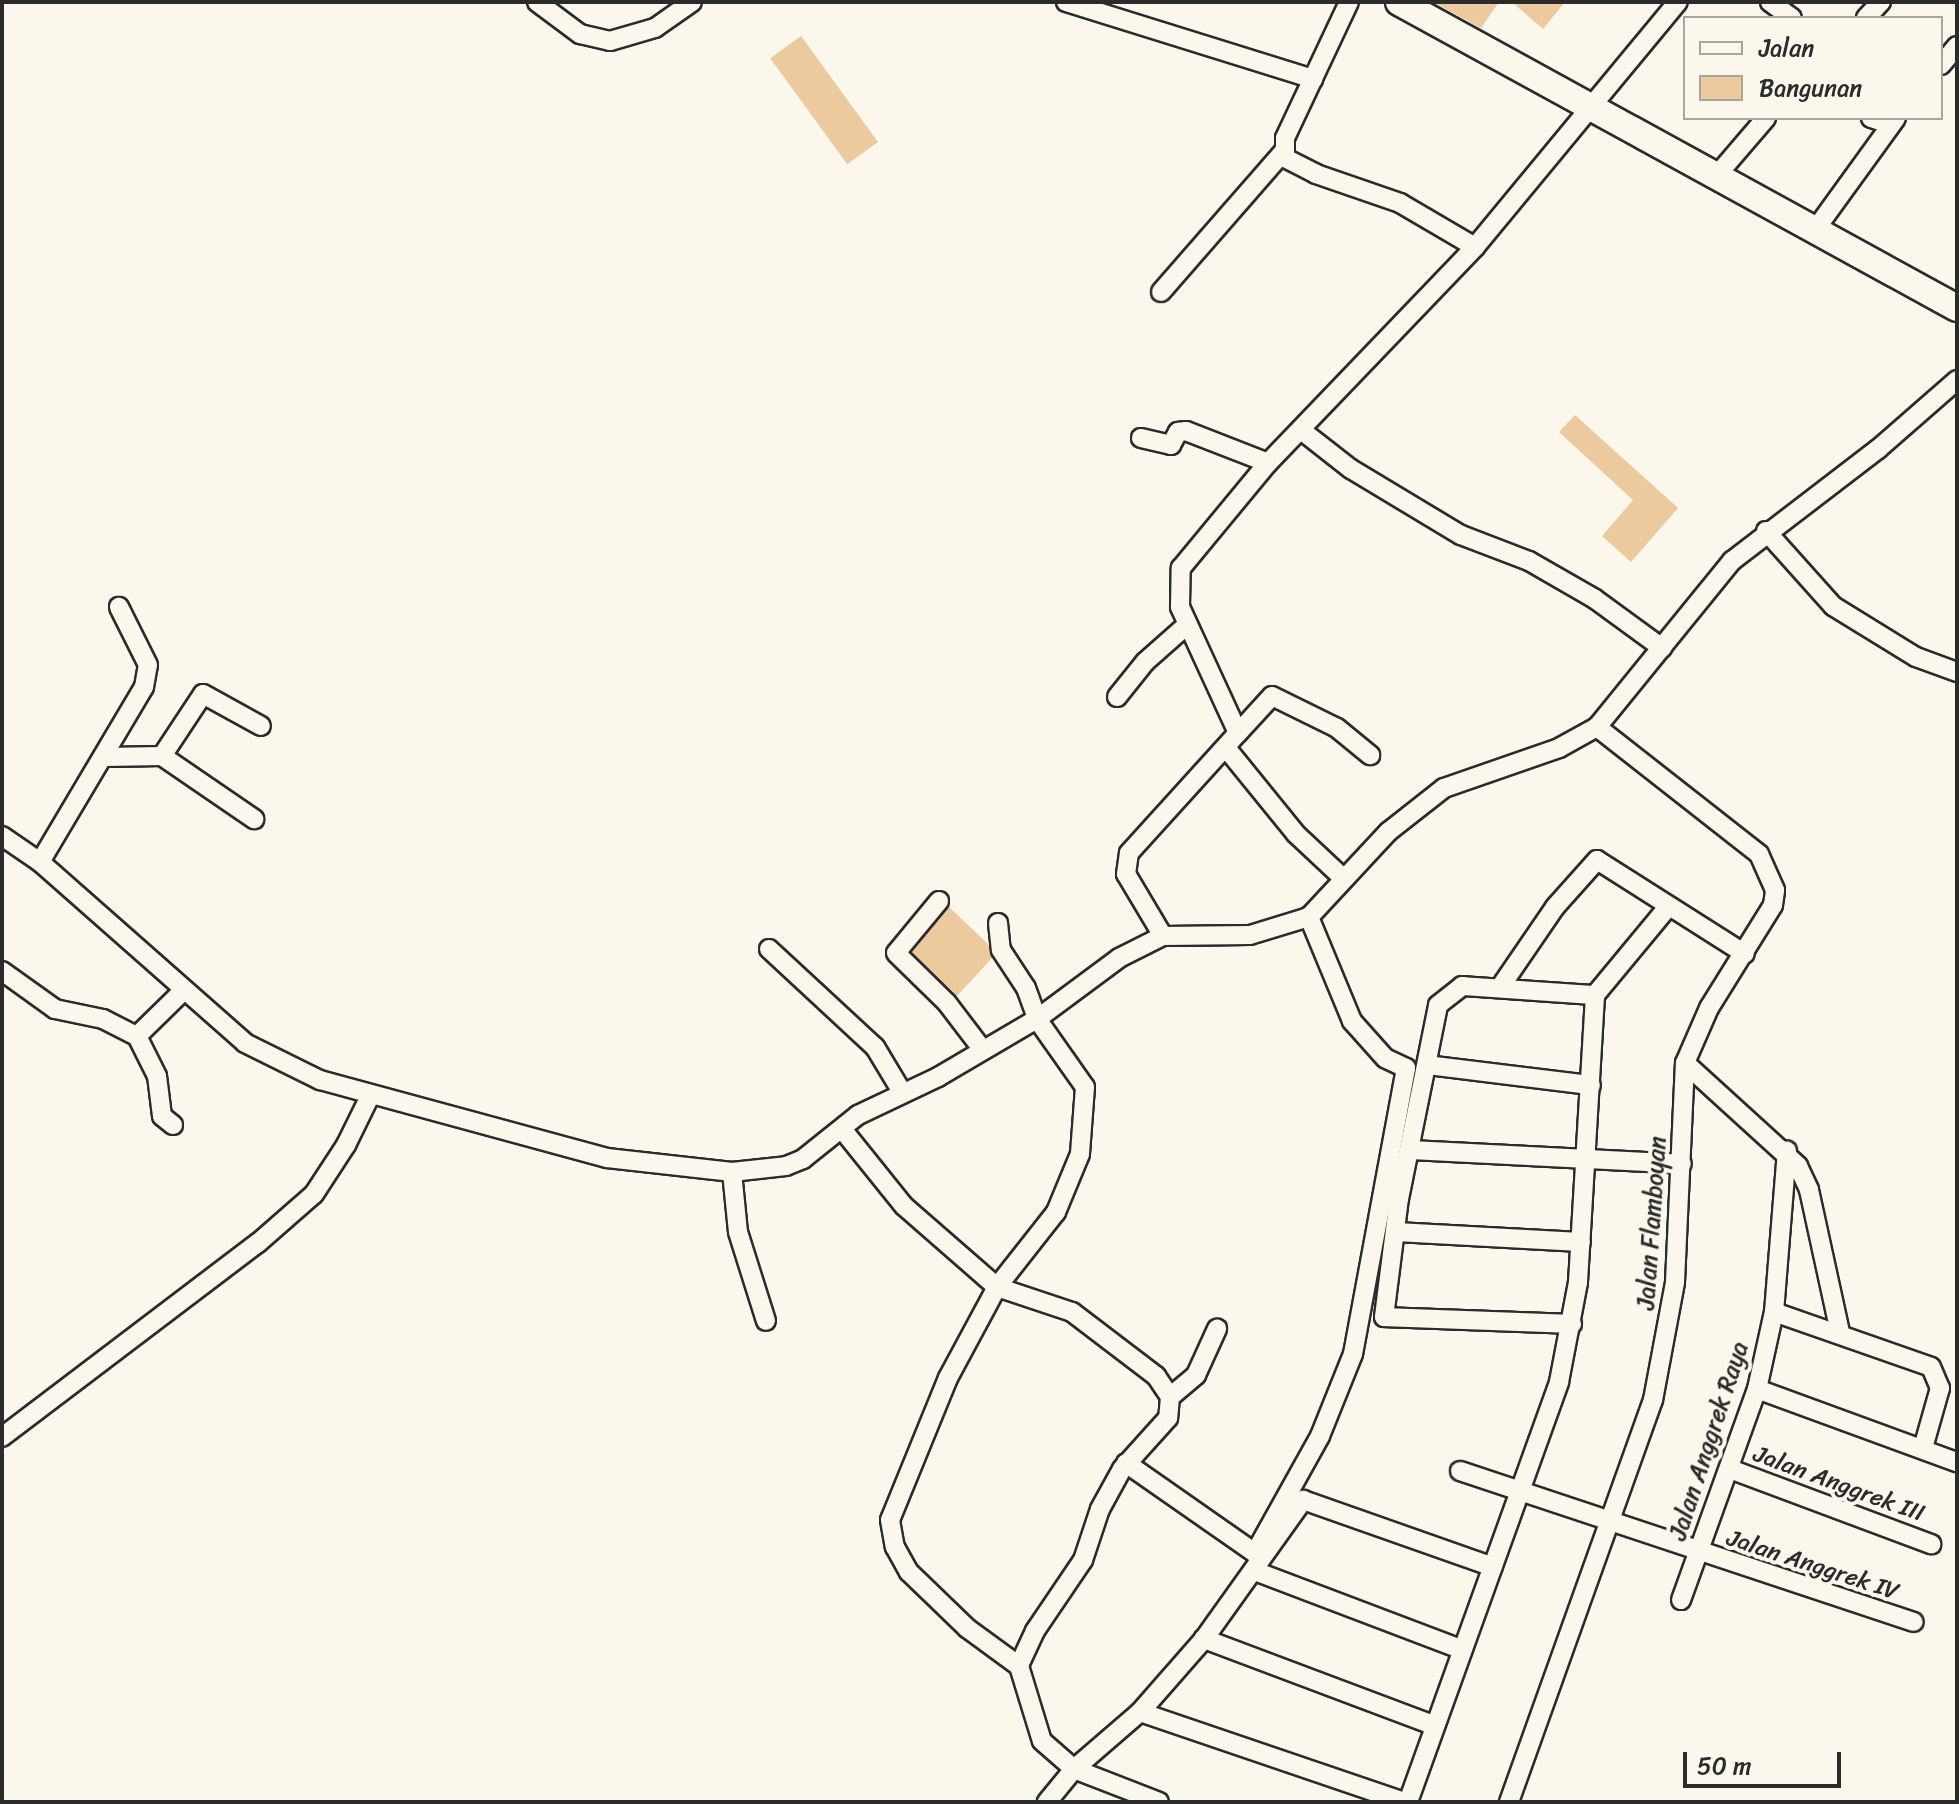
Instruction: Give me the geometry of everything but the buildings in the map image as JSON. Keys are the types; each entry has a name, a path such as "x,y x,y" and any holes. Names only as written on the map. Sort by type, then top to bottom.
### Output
{"street":[{"path":"537,2 580,34 610,41 655,28 692,2"},
{"path":"1066,2 1313,79"},
{"path":"1161,292 1283,152 1349,2"},
{"path":"1399,2 1718,174 1957,308"},
{"path":"1343,878 1296,834 1232,741 1177,592 1181,568 1268,463 1475,247 1594,109 1678,2"},
{"path":"1770,2 1789,16"},
{"path":"1943,63 1957,46"},
{"path":"1718,174 1764,120"},
{"path":"1815,230 1893,121"},
{"path":"1283,152 1295,166 1400,203 1475,247"},
{"path":"2,836 40,862 245,1043 296,1070 370,1096 607,1158 732,1172 767,1170 803,1159 858,1115 1037,1019 1119,958 1163,936 1250,935 1309,917 1388,832 1444,788 1550,752 1597,727 1732,561 1766,531 1878,449 1957,380"},
{"path":"1301,430 1351,469 1461,535 1529,561 1595,599 1662,648"},
{"path":"1141,438 1171,445 1178,432 1186,431 1268,463"},
{"path":"1766,531 1833,606 1916,657 1957,672"},
{"path":"40,862 135,709 148,672 142,646 119,607"},
{"path":"1117,697 1145,662 1188,624"},
{"path":"162,756 203,694 261,726"},
{"path":"1163,936 1126,874 1129,853 1272,696 1337,728 1370,755"},
{"name":"Jalan Flamboyan","path":"1509,1802 1631,1472 1666,1341 1682,1164 1685,1063 1709,1008 1773,905 1768,866 1597,727"},
{"path":"105,757 162,756 254,819"},
{"path":"1501,986 1592,862 1608,863 1668,907 1745,954"},
{"path":"939,901 896,953 947,1003 982,1049"},
{"path":"1140,1712 1406,1802 1559,1382 1572,1324 1581,1242 1583,1162 1591,1085 1595,995 1668,907"},
{"path":"1126,1463 1255,1553 1320,1436 1353,1354 1406,1068 1385,1058 1352,1021 1309,917"},
{"path":"998,923 1001,950 1026,988 1037,1019 1085,1087 1080,1154 1056,1212 997,1287 948,1378 890,1520 895,1547 909,1572 967,1628 1019,1666 1042,1741 1074,1769 1159,1802"},
{"path":"769,949 875,1047 902,1092"},
{"path":"2,971 55,1009 103,1019 137,1036 157,1076 162,1116 173,1125"},
{"path":"1572,1324 1384,1317 1435,1013 1446,995 1462,986 1501,986 1595,995"},
{"path":"137,1036 183,991"},
{"path":"1685,1063 1787,1151 1809,1190 1840,1332"},
{"path":"1427,1065 1591,1085"},
{"path":"2,1437 258,1243 314,1194 346,1145 370,1096"},
{"path":"842,1129 904,1206 997,1287 1072,1312 1156,1376 1170,1397"},
{"path":"1410,1150 1583,1162 1682,1164"},
{"name":"Jalan Anggrek Raya","path":"1681,1600 1757,1389 1774,1312 1787,1151"},
{"path":"732,1172 738,1232 766,1321"},
{"path":"1396,1232 1581,1242"},
{"path":"1774,1312 1840,1332 1936,1372 1940,1388 1923,1448"},
{"path":"1019,1666 1035,1631 1083,1560 1100,1509 1126,1463 1162,1428 1170,1397 1196,1375 1217,1329"},
{"path":"1757,1389 1957,1462"},
{"name":"Jalan Anggrek III","path":"1730,1469 1931,1544"},
{"name":"Jalan Anggrek IV","path":"1460,1471 1520,1489 1698,1554 1913,1622"},
{"path":"1047,1802 1074,1769 1140,1712 1204,1639 1303,1500 1493,1567"},
{"path":"1255,1571 1463,1650"},
{"path":"1204,1639 1433,1725"}]}
